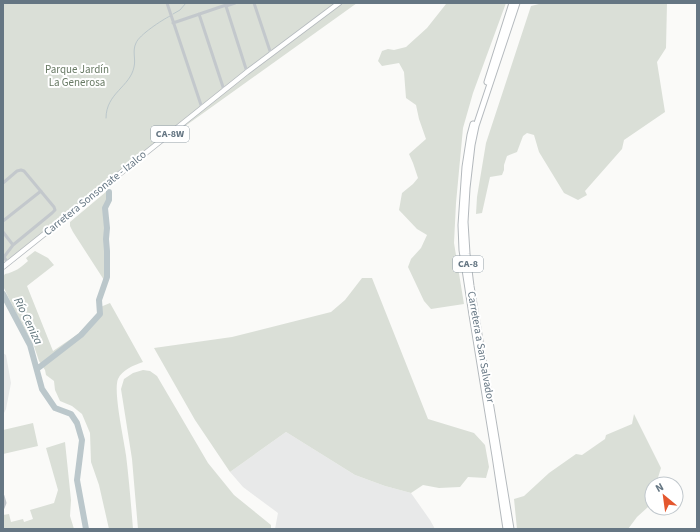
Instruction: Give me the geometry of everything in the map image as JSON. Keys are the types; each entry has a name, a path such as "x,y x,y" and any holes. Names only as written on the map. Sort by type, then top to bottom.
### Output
{"highway":[{"name":"CA-8","path":"506,529 467,284 462,250 461,225 464,168 470,135 512,3"},
{"name":"Carretera a San Salvador","path":"511,529 472,292 465,222 469,167 476,126 517,3"}],"main road":[{"name":"Carretera Sonsonate - Izalco","path":"3,267 224,90 339,3"}],"street":[{"path":"167,3 202,108"},
{"path":"174,23 225,5 235,3"},
{"path":"254,3 271,54"},
{"path":"225,5 247,72"},
{"path":"199,14 224,90"},
{"path":"3,183 17,171 24,171 54,207 52,213 13,245 4,258 8,262"},
{"path":"3,221 40,191"},
{"path":"3,232 13,245"},
{"path":"3,496 5,503 3,508"}],"shaded area":[{"path":"3,353 6,355 11,383 6,409 3,415"},
{"path":"286,432 355,475 385,486 411,493 435,529 275,529 278,513 243,487 230,472"}],"green space":[{"name":"Parque Jardín La Generosa","path":"3,3 357,3 142,157 3,270"},
{"path":"445,3 506,3 473,93 463,128 454,243 464,304 431,309 424,301 408,267 411,259 421,248 427,235 417,229 399,210 402,193 418,178 409,154 426,139 416,105 406,98 404,72 399,63 382,66 378,61 382,51 406,47 427,28 446,4"},
{"path":"543,3 667,3 666,48 657,62 665,112 624,140 622,149 585,191 587,195 578,200 564,193 539,152 534,135 527,133 523,136 517,152 507,156 502,175 490,177 482,213 476,214 477,197 486,143 531,6"},
{"path":"107,191 108,200 104,208 107,251 104,280 73,232 70,222"},
{"path":"35,251 48,258 54,265 27,286 53,351 78,334 97,314 98,308 110,303 143,362 125,370 118,379 117,385 118,404 127,464 133,529 109,529 99,485 91,462 90,433 82,414 72,406 60,401 55,390 54,381 46,375 34,346 3,286 3,277 5,274 15,271 22,266 28,261 26,258"},
{"path":"362,278 372,278 428,419 474,433 485,445 489,467 486,478 468,477 460,487 439,488 423,485 411,493 385,486 355,475 286,432 230,472 195,420 154,348 232,337 331,312 345,300"},
{"path":"143,370 150,371 157,376 208,463 234,495 271,525 271,529 138,529 132,459 121,389 124,379 133,373"},
{"path":"634,414 661,468 658,476 644,476 644,511 628,529 517,529 514,499 524,496 549,473 576,454 582,455 605,439 606,435 632,424"},
{"path":"33,423 38,446 3,454 3,430"},
{"path":"65,442 71,500 70,516 74,529 3,529 3,515 9,514 11,522 23,519 24,522 33,519 30,510 54,503 58,490 46,448"}],"waterway":[{"path":"173,14 180,10 186,3"},
{"path":"106,118 107,109 110,102 132,74 134,67 134,49 136,43 141,36 151,28 170,16"},
{"path":"37,369 81,335 100,314 99,300 107,277 107,228 105,208 109,200 109,192"},
{"name":"Río Ceniza","path":"3,294 30,345 42,389 55,408 71,414 77,423 82,440 77,480 86,529"}]}
